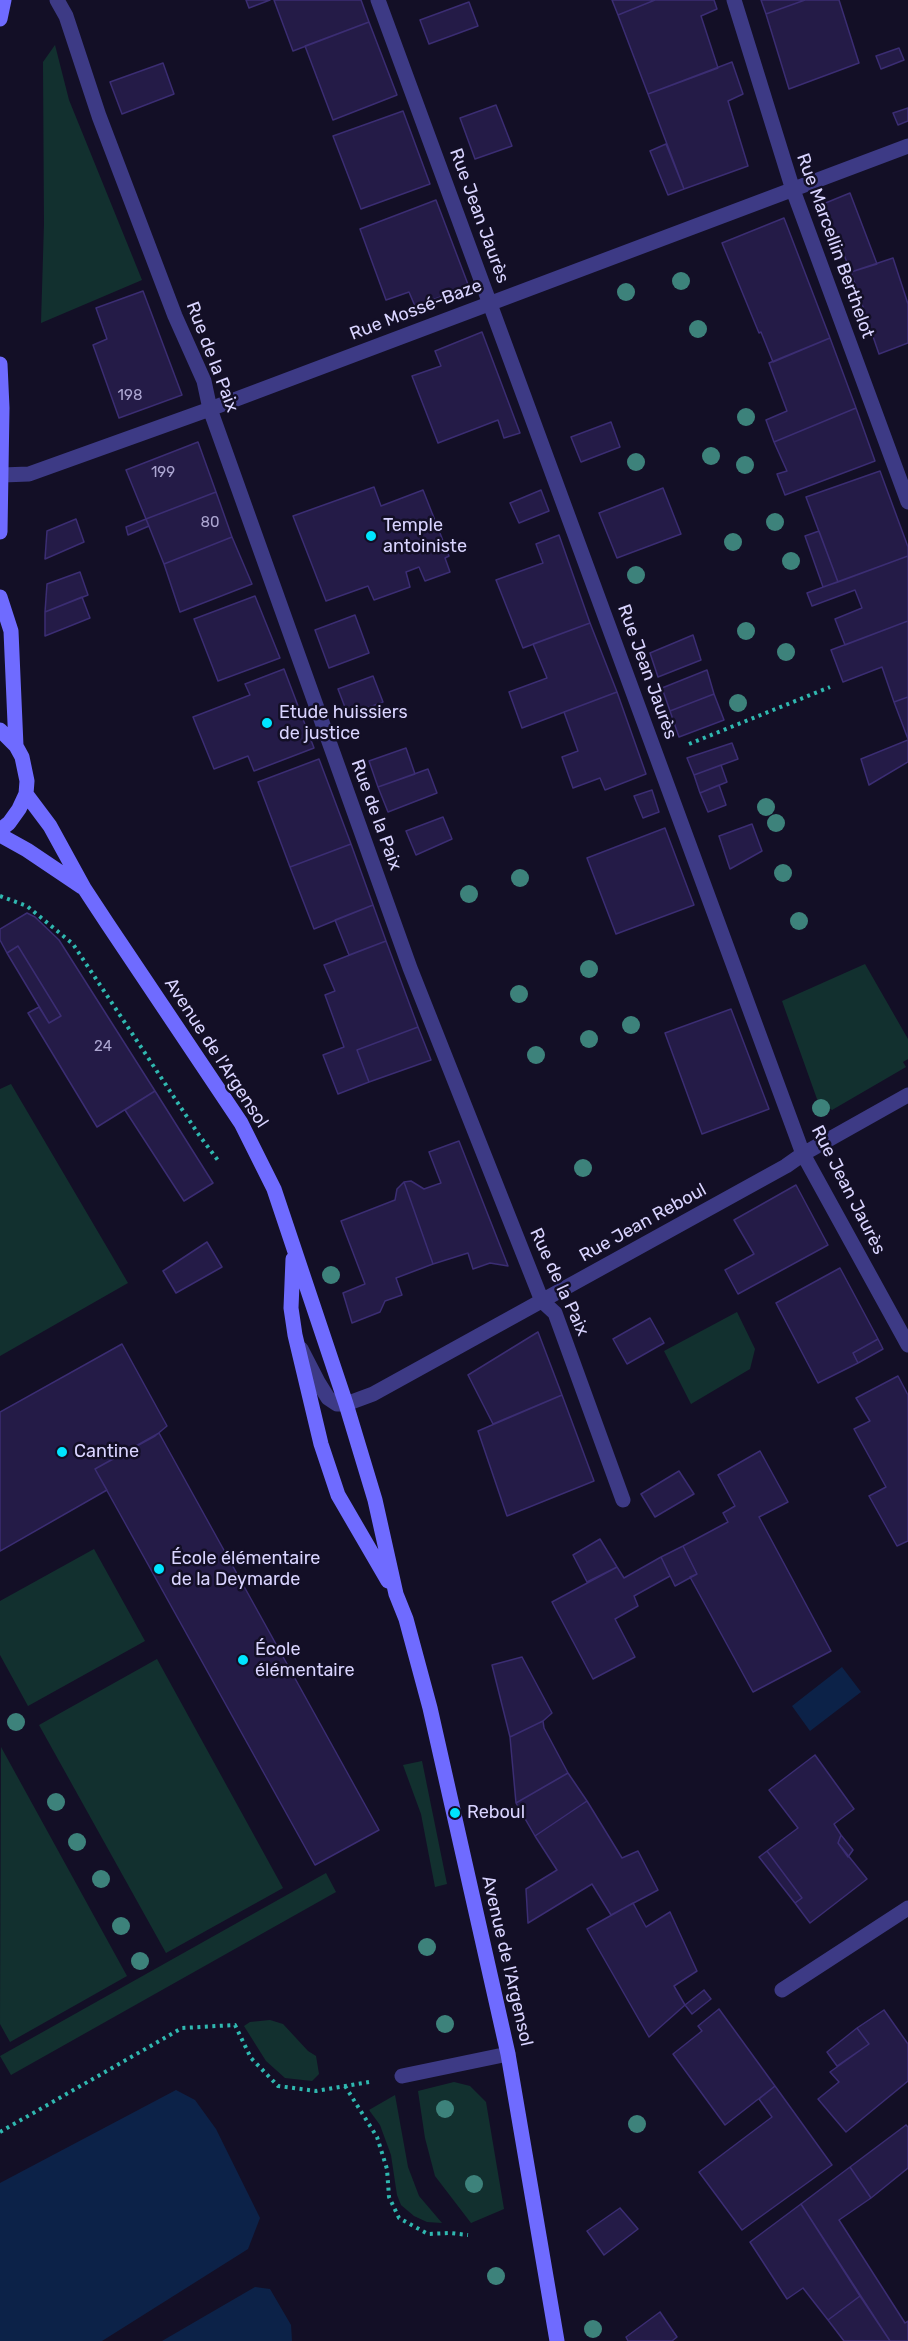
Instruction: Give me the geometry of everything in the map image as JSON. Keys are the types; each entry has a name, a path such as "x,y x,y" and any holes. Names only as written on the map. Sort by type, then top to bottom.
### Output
{"street":[{"path":"0,19 4,0"},
{"name":"Rue de la Paix","path":"57,0 66,16 99,116 175,315 204,381 210,409 410,968 542,1301 555,1313 623,1500"},
{"name":"Rue Jean Jaurès","path":"378,0 803,1154 908,1345"},
{"name":"Rue Marcellin Berthelot","path":"734,0 793,190 908,502"},
{"name":"Rue Mossé-Baze","path":"2,475 29,474 210,409 908,146"},
{"path":"0,364 2,475 0,532"},
{"path":"0,597 11,631 16,746 26,769 26,794 9,823 0,830"},
{"path":"0,730 16,746"},
{"name":"Avenue de l'Argensol","path":"26,794 50,825 84,888 241,1123 274,1189 346,1404 375,1500 396,1594"},
{"name":"Avenue de l'Argensol","path":"0,836 27,850 84,888"},
{"name":"Rue Jean Reboul","path":"346,1404 373,1394 786,1166 803,1154 908,1095"},
{"name":"Avenue de l'Argensol","path":"293,1250 291,1308 295,1335 321,1444 338,1495 396,1594 406,1619 430,1708 508,2054 557,2341"},
{"path":"295,1335 328,1398 337,1404 346,1404"},
{"path":"782,1990 908,1908"},
{"path":"402,2076 508,2054"}],"path":[{"path":"657,755 830,687"},
{"path":"0,896 27,906 73,944 192,1126 220,1163"},
{"path":"0,2132 182,2028 236,2025 251,2058 278,2086 316,2091 402,2076"},
{"path":"345,2086 377,2137 387,2169 389,2196 399,2218 428,2234 468,2235"}],"green space":[{"path":"55,45 69,100 142,280 41,323 44,224 43,62"},
{"path":"865,964 908,1039 908,1059 903,1062 906,1067 832,1110 817,1099 782,1001"},
{"path":"11,1084 128,1283 0,1356 0,1089"},
{"path":"737,1312 755,1349 750,1369 691,1404 664,1351"},
{"path":"94,1549 145,1641 28,1706 0,1655 0,1601"},
{"path":"157,1659 283,1888 166,1953 39,1725"},
{"path":"1,1747 127,1976 10,2042 0,2024"},
{"path":"422,1761 447,1884 435,1887 421,1814 403,1765"},
{"path":"326,1873 336,1892 11,2075 0,2056"},
{"path":"270,2020 283,2024 308,2051 316,2056 319,2074 312,2081 285,2078 266,2061 244,2026 250,2022"},
{"path":"454,2082 470,2086 486,2102 504,2209 471,2223 435,2176 425,2138 418,2091"},
{"path":"395,2095 408,2167 419,2196 442,2223 427,2222 414,2216 401,2205 397,2195 391,2155 380,2125 369,2110"}],"water":[{"path":"842,1667 861,1692 810,1731 792,1706"},
{"path":"176,2090 195,2100 216,2129 260,2218 248,2249 102,2341 0,2341 0,2183"},
{"path":"255,2287 270,2289 291,2325 292,2341 162,2341"}],"building":[{"path":"246,0 270,0 249,8"},
{"path":"274,0 361,0 369,22 293,51"},
{"path":"612,0 655,0 618,15"},
{"path":"655,0 714,0 717,9 701,16 718,68 648,94 618,15"},
{"path":"761,0 805,0 766,14"},
{"path":"805,0 839,0 859,63 789,89 766,14"},
{"path":"469,2 478,26 429,44 420,20"},
{"path":"369,22 397,95 333,120 305,46"},
{"path":"899,48 904,60 881,69 876,56"},
{"path":"732,62 743,94 728,101 748,166 684,189 648,94"},
{"path":"163,63 174,94 122,114 110,82"},
{"path":"496,105 512,146 475,159 460,118"},
{"path":"908,108 908,121 898,125 893,113"},
{"path":"403,111 430,184 361,209 333,136"},
{"path":"666,144 684,189 668,195 650,151"},
{"path":"850,193 877,264 851,272 823,204"},
{"path":"436,200 469,287 415,306 409,292 386,300 360,229"},
{"path":"784,218 830,338 773,362 722,243"},
{"path":"893,258 908,304 908,343 879,354 851,272"},
{"path":"143,291 182,395 119,418 93,345 107,339 96,308"},
{"path":"482,332 520,433 504,438 498,420 438,443 412,376 441,366 435,351"},
{"path":"830,338 856,408 774,442 766,420 787,411 769,363"},
{"path":"856,408 875,461 785,495 777,474 787,471 774,442"},
{"path":"611,422 620,447 581,462 571,437"},
{"path":"198,442 216,492 146,519 126,470"},
{"path":"880,471 908,547 908,556 838,582 806,497"},
{"name":"Temple antoiniste","path":"374,487 381,506 423,490 449,556 445,558 450,572 425,581 419,567 406,572 410,587 374,600 368,586 326,601 293,516"},
{"path":"663,488 681,534 617,558 599,513"},
{"path":"541,490 549,511 519,523 510,503"},
{"path":"216,492 232,537 164,564 146,519"},
{"path":"76,519 84,542 45,559 47,531"},
{"path":"146,519 149,526 128,535 126,527"},
{"path":"819,531 838,582 823,587 805,536"},
{"path":"559,535 590,623 523,648 496,580 543,563 536,544"},
{"path":"232,537 252,584 180,612 164,564"},
{"path":"908,556 908,621 845,645 835,619 862,608 855,590 812,606 807,593"},
{"path":"80,572 88,595 45,612 47,584"},
{"path":"255,596 280,658 218,681 194,619"},
{"path":"82,597 90,618 45,636 45,612"},
{"path":"355,615 369,653 329,668 315,630"},
{"path":"908,621 908,697 894,702 882,667 843,682 831,650"},
{"path":"590,623 617,692 522,728 509,692 547,678 533,644"},
{"path":"693,635 701,660 658,677 650,653"},
{"path":"284,669 314,748 254,771 248,756 214,769 193,717 250,695 245,684"},
{"path":"707,670 714,694 670,711 662,688"},
{"path":"373,676 383,702 348,715 338,689"},
{"path":"617,692 646,774 605,790 600,778 573,788 562,757 578,751 564,712"},
{"path":"714,694 724,720 679,737 670,711"},
{"path":"908,697 908,739 894,702"},
{"path":"908,740 908,762 869,785 861,759"},
{"path":"732,743 738,759 694,775 687,758"},
{"path":"406,748 415,774 378,787 369,761"},
{"path":"319,759 351,844 290,867 258,782"},
{"path":"721,765 727,782 700,793 694,775"},
{"path":"428,769 437,793 388,812 378,787"},
{"path":"719,785 726,805 708,812 700,793"},
{"path":"652,790 659,812 643,818 634,796"},
{"path":"443,817 452,839 416,855 406,831"},
{"path":"752,824 762,851 730,869 719,836"},
{"path":"665,828 694,905 616,934 587,858"},
{"path":"351,844 373,905 314,929 290,867"},
{"path":"373,905 386,941 349,955 335,920"},
{"path":"27,913 35,917 59,940 155,1091 97,1127 28,1013 39,1007 49,1023 61,1016 18,946 7,953 0,940 0,929"},
{"path":"386,941 418,1027 357,1050 369,1082 338,1094 323,1055 344,1047 325,995 335,991 324,965"},
{"path":"18,946 61,1016 49,1023 7,953"},
{"path":"731,1009 769,1109 702,1134 665,1033"},
{"path":"418,1027 431,1060 369,1082 357,1050"},
{"path":"155,1091 213,1183 184,1201 125,1110"},
{"path":"459,1141 508,1266 490,1263 473,1269 468,1253 433,1264 404,1182 411,1181 424,1189 441,1183 429,1152"},
{"path":"404,1182 433,1264 396,1278 402,1295 385,1301 380,1312 352,1323 343,1293 365,1284 341,1221 395,1200 397,1189"},
{"path":"796,1185 828,1245 738,1294 725,1270 754,1254 734,1220"},
{"path":"207,1242 222,1267 176,1293 163,1271"},
{"path":"840,1268 878,1339 853,1353 858,1363 818,1383 776,1303"},
{"path":"650,1318 664,1343 627,1364 613,1339"},
{"path":"538,1332 562,1395 493,1424 468,1375"},
{"path":"878,1339 883,1349 858,1363 853,1353"},
{"name":"Cantine","path":"122,1344 167,1426 155,1436 95,1469 107,1490 0,1551 0,1412"},
{"path":"898,1376 908,1395 908,1541 897,1546 869,1496 886,1487 854,1429 870,1421 856,1398"},
{"path":"562,1395 594,1481 507,1516 478,1431"},
{"name":"École élémentaire","path":"159,1433 379,1830 315,1865 95,1469"},
{"path":"760,1451 788,1502 759,1517 831,1651 753,1692 690,1577 697,1574 683,1546 728,1522 723,1513 735,1506 718,1475"},
{"path":"679,1471 694,1494 655,1517 641,1494"},
{"path":"600,1539 617,1567 587,1582 573,1555"},
{"path":"683,1546 697,1574 675,1586 661,1557"},
{"path":"661,1557 670,1576 634,1596 638,1606 615,1619 635,1657 593,1679 552,1602 617,1567 624,1578"},
{"path":"522,1657 552,1713 543,1721 510,1737 492,1665"},
{"path":"543,1721 544,1728 568,1773 516,1803 510,1737"},
{"path":"815,1755 854,1809 834,1824 841,1835 838,1843 867,1879 810,1923 795,1903 802,1898 767,1851 798,1828 769,1790"},
{"path":"568,1773 587,1801 535,1836 516,1803"},
{"path":"587,1801 622,1858 638,1851 658,1890 611,1915 592,1884 528,1923 526,1889 557,1870 535,1836"},
{"path":"841,1835 853,1850 848,1857 838,1843"},
{"path":"767,1851 802,1898 795,1903 759,1857"},
{"path":"633,1903 646,1927 670,1912 697,1971 674,1986 685,2005 649,2037 587,1929"},
{"path":"704,1990 711,1999 692,2014 685,2005"},
{"path":"719,2009 775,2086 725,2125 673,2054 702,2031 698,2026"},
{"path":"884,2010 908,2044 908,2081 846,2132 818,2099 839,2082 830,2072 869,2044 857,2028"},
{"path":"857,2028 869,2044 837,2066 827,2052"},
{"path":"775,2086 832,2165 742,2230 699,2172 772,2117 759,2099"},
{"path":"906,2125 908,2127 908,2168 871,2198 850,2167"},
{"path":"850,2167 871,2198 839,2220 905,2323 908,2321 908,2341 890,2341 801,2204"},
{"path":"801,2204 860,2296 828,2320 803,2288 787,2299 750,2242"},
{"path":"620,2208 638,2229 604,2255 587,2231"},
{"path":"860,2296 890,2341 844,2341 828,2320"},
{"path":"660,2312 677,2337 672,2341 628,2341 626,2337"}],"place":[{"name":"Temple antoiniste","path":"371,536"},
{"name":"Etude huissiers de justice","path":"267,723"},
{"name":"Cantine","path":"62,1452"},
{"name":"École élémentaire de la Deymarde","path":"159,1569"},
{"name":"École élémentaire","path":"243,1660"},
{"name":"Reboul","path":"455,1813"}]}
